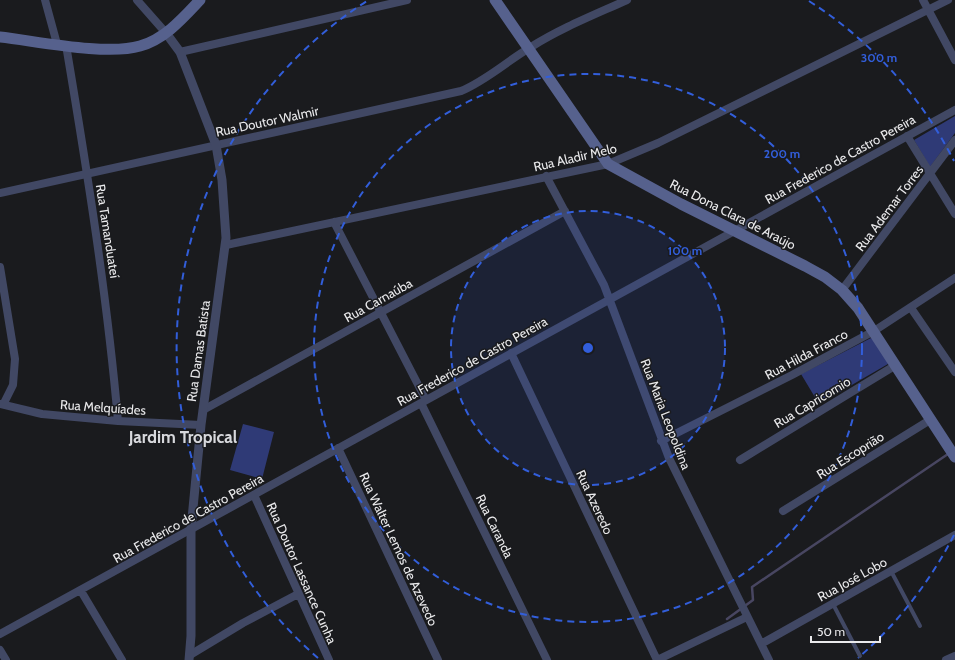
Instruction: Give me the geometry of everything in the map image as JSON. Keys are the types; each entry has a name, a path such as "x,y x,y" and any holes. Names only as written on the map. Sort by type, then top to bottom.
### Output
{"main road":[{"path":"0,36 62,45 99,48 127,48 141,46 166,33 200,0"},
{"name":"Rua Dona Clara de Araújo","path":"495,0 608,164 681,204 805,266 825,277 842,290 874,331 952,453"}],"street":[{"name":"Rua Tamanduateí","path":"45,0 62,45 86,173 113,355 118,421"},
{"path":"137,0 166,33 180,52 408,0"},
{"name":"Rua Doutor Walmir","path":"0,193 461,91 475,85 529,48 561,30 627,0"},
{"path":"923,0 955,60"},
{"name":"Rua Aladir Melo","path":"226,244 608,164 665,140 948,0"},
{"name":"Rua Damas Batista","path":"180,52 216,145 222,180 226,244 201,425 191,529 191,636 189,658"},
{"name":"Rua Frederico de Castro Pereira","path":"0,633 955,110"},
{"path":"907,136 955,214"},
{"name":"Rua Ademar Torres","path":"842,290 955,140"},
{"name":"Rua Maria Leopoldina","path":"546,176 610,299 661,441 768,660"},
{"name":"Rua Carnaúba","path":"203,410 565,211"},
{"name":"Rua Caranda","path":"334,222 381,312 547,660"},
{"path":"0,267 2,292 14,359 13,385 2,403"},
{"name":"Rua Hilda Franco","path":"661,441 792,375 874,331 955,278"},
{"path":"911,308 955,372"},
{"name":"Rua Azeredo","path":"511,353 657,660"},
{"name":"Rua Capricornio","path":"740,460 896,365"},
{"name":"Rua Melquíades","path":"2,403 42,414 118,421 201,425"},
{"name":"Rua Escoprião","path":"783,511 930,420"},
{"name":"Rua Walter Lemos de Azevedo","path":"338,448 438,660"},
{"name":"Rua Doutor Lassance Cunha","path":"254,495 329,660"},
{"name":"Rua José Lobo","path":"761,644 955,535"},
{"path":"81,590 122,660"},
{"path":"189,658 243,623 298,594"},
{"path":"657,660 746,615"},
{"path":"0,650 6,660"},
{"path":"946,660 955,656"}],"lane":[{"path":"891,571 920,626"},
{"path":"833,603 860,656"}],"shaded area":[{"path":"955,116 955,133 930,167 914,140"},
{"path":"871,338 883,348 888,364 819,404 801,374"},
{"path":"243,424 274,432 262,479 230,470"}],"waterway":[{"path":"727,619 753,600 752,587 948,454"}],"district":[{"name":"Jardim Tropical","path":"183,437"}]}
